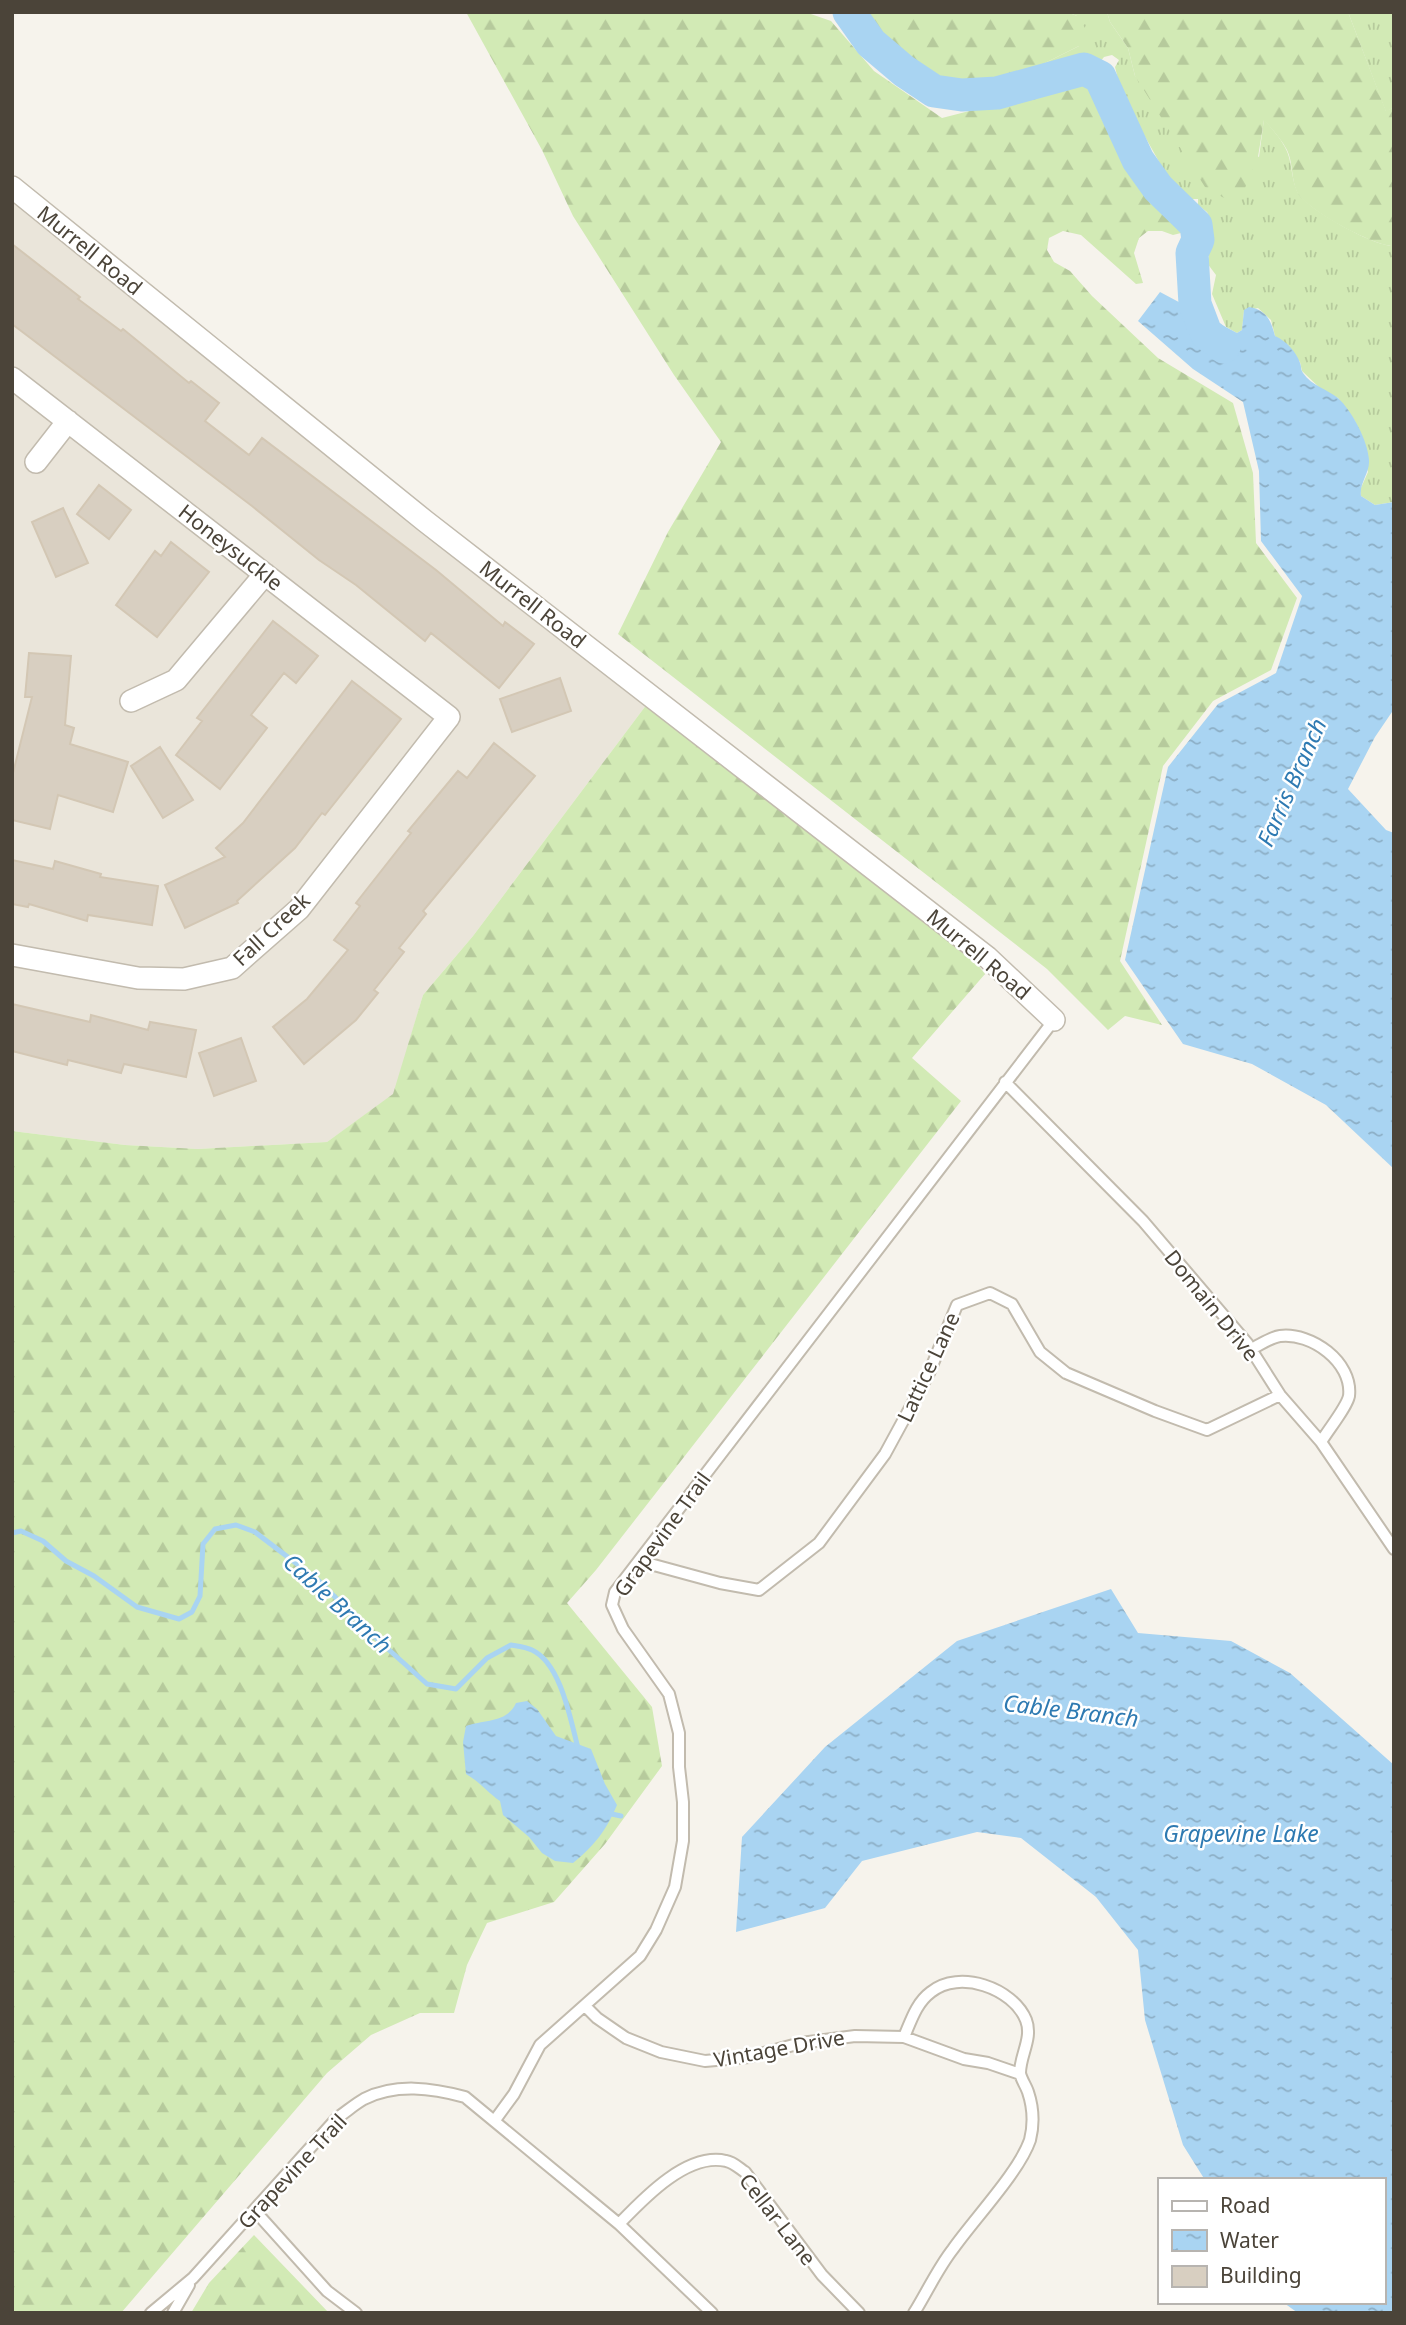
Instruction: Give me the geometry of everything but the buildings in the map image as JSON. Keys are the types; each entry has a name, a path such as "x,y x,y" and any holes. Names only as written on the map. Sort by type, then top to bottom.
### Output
{"street":[{"name":"Murrell Road","path":"12,187 425,521 986,957 1054,1020"},
{"name":"Honeysuckle","path":"12,378 449,717"},
{"path":"36,462 68,422"},
{"path":"131,701 176,680 265,574"},
{"name":"Fall Creek","path":"12,956 138,978 184,979 232,968 299,909 449,717"}],"lane":[{"name":"Grapevine Trail","path":"495,2120 514,2094 540,2045 640,1956 656,1930 675,1887 683,1841 679,1733 669,1694 623,1629 612,1605 615,1592 1054,1020"},
{"name":"Domain Drive","path":"1005,1082 1143,1221 1251,1349 1280,1395 1321,1442 1394,1549"},
{"name":"Lattice Lane","path":"639,1561 720,1583 759,1590 786,1571 819,1543 886,1454 929,1373 957,1305 990,1293 1012,1304 1040,1352 1066,1373 1208,1430 1280,1395"},
{"path":"1251,1349 1279,1336 1304,1337 1338,1362 1349,1382 1349,1399 1321,1442"},
{"path":"904,2037 917,2007 929,1993 942,1984 962,1981 986,1985 1020,2009 1027,2022 1028,2038 1020,2074 1033,2112 1030,2138 1020,2161 950,2252 914,2313"},
{"name":"Vintage Drive","path":"585,2006 626,2038 661,2052 705,2061 749,2057 801,2043 855,2036 904,2037 964,2059 988,2063 1020,2074"},
{"name":"Grapevine Trail","path":"151,2313 193,2278 328,2127 364,2099 393,2089 438,2090 465,2097 619,2224 712,2313"},
{"name":"Cellar Lane","path":"619,2224 647,2193 676,2174 696,2163 711,2159 729,2161 745,2172 822,2275 859,2313"},
{"path":"255,2211 327,2291 356,2313"},
{"path":"173,2313 193,2278"}],"shaded area":[{"path":"12,197 653,696 473,936 423,995 394,1094 327,1142 198,1149 125,1145 12,1131"}],"green space":[{"path":"466,12 805,12 831,21 874,71 942,118 1064,84 1082,82 1092,91 1101,118 1126,166 1144,190 1184,229 1173,235 1162,231 1148,231 1139,238 1134,253 1143,283 1136,284 1081,235 1063,231 1049,238 1047,250 1054,262 1070,271 1092,296 1158,358 1233,403 1253,473 1256,543 1297,598 1271,670 1213,701 1163,766 1120,961 1162,1025 1125,1016 1108,1030 1047,969 618,634 668,532 721,442 674,375 573,216 542,150"},
{"path":"859,12 1067,12 1077,16 1087,31 1079,46 1025,73 1001,78 956,81 923,71 871,30"},
{"path":"1067,12 1107,12 1110,22 1128,48 1135,76 1259,157 1264,119 1286,149 1295,187 1302,198 1357,234 1394,246 1394,502 1375,505 1361,496 1360,490 1368,472 1355,421 1338,398 1323,391 1302,371 1300,362 1275,336 1271,320 1258,308 1244,311 1242,330 1237,333 1226,327 1212,294 1216,275 1207,263 1211,220 1207,212 1198,205 1198,199 1186,195 1167,176 1129,108 1115,90 1118,79 1115,67 1119,60 1112,55 1104,57 1100,62 1075,60 1016,79 1001,78 1025,73 1079,46 1077,16"},
{"path":"1107,12 1348,12 1386,111 1394,107 1394,246 1357,234 1326,217 1303,199 1295,187 1287,150 1264,120 1258,157 1245,188 1224,198 1205,187 1135,76 1128,48 1110,22"},
{"path":"1348,12 1394,12 1394,107 1386,112"},
{"path":"653,696 971,956 985,974 912,1058 961,1101 596,1570 567,1603 652,1707 662,1766 605,1844 554,1902 487,1923 467,1965 454,2013 420,2013 371,2035 327,2073 121,2313 12,2313 12,1131 125,1145 198,1149 327,1142 393,1094 423,995 473,936"},
{"path":"254,2235 329,2313 191,2313 209,2283"}],"water":[{"name":"Farris Branch","path":"1160,292 1237,333 1242,330 1244,310 1255,308 1264,314 1270,321 1275,336 1296,354 1307,377 1338,398 1349,410 1366,444 1369,460 1361,496 1375,505 1394,502 1394,709 1375,737 1348,789 1386,830 1394,833 1394,1169 1326,1105 1252,1064 1183,1044 1125,960 1168,767 1218,704 1276,673 1302,596 1261,541 1259,471 1243,402 1193,369 1138,321"},
{"name":"Grapevine Lake","path":"1111,1589 1138,1633 1231,1641 1290,1673 1394,1765 1394,2313 1298,2313 1285,2304 1385,2304 1385,2178 1204,2178 1183,2145 1145,2020 1138,1950 1096,1897 1021,1838 977,1832 862,1861 825,1908 736,1932 742,1837 825,1747 957,1641"},
{"path":"527,1701 537,1709 556,1736 591,1749 617,1805 599,1837 573,1863 555,1861 542,1853 529,1837 503,1815 500,1801 466,1774 463,1742 466,1726 501,1717 516,1703"}],"waterway":[{"path":"849,12 871,43 904,71 934,91 962,95 997,93 1084,69 1100,77 1138,160 1158,188 1196,225 1198,240 1192,253 1195,304 1206,333 1224,347"},
{"name":"Cable Branch","path":"12,1533 21,1531 43,1541 66,1561 94,1576 137,1607 179,1619 192,1612 200,1596 203,1544 215,1529 236,1525 255,1532 318,1580 427,1684 456,1689 487,1658 511,1645 532,1650 542,1657 558,1681 579,1752"},
{"name":"Cable Branch","path":"607,1813 621,1816"}]}
